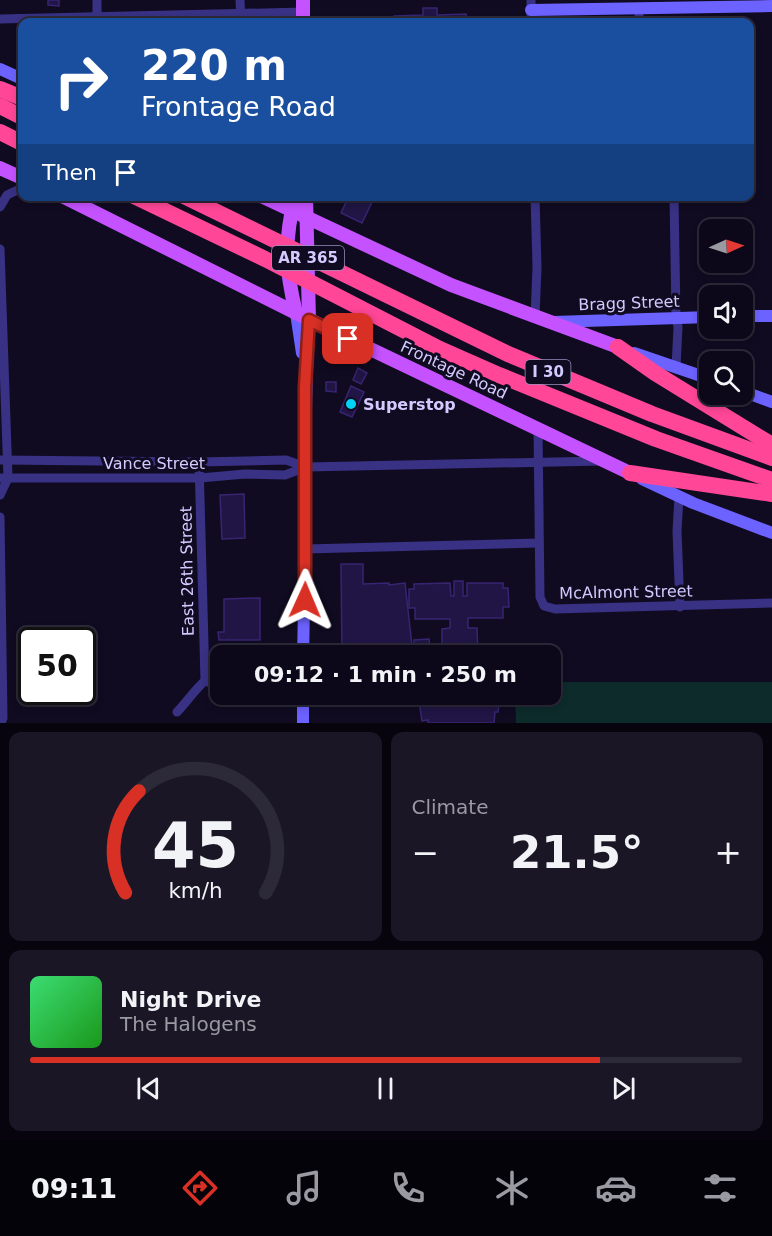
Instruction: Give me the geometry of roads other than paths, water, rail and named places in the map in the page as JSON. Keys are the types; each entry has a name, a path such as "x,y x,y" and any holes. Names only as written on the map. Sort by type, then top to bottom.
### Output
{"highway":[{"path":"0,88 18,96"},
{"path":"0,106 18,115"},
{"path":"0,132 18,141"},
{"name":"I 30","path":"144,201 440,349 656,439 772,480"},
{"name":"I 30","path":"195,201 461,333 555,375 651,414 772,458"},
{"path":"618,347 655,373 772,445"},
{"path":"630,473 772,494"}],"main road":[{"path":"531,11 772,6"},
{"path":"0,69 18,78"},
{"path":"0,168 18,176"},
{"name":"Frontage Road","path":"72,201 309,320 680,497 772,533"},
{"path":"270,201 451,285 699,375"},
{"name":"AR 365","path":"294,201 287,240 286,266 296,313 305,387"},
{"name":"AR 365","path":"303,645 305,387 309,320 306,201"},
{"path":"753,316 772,316"},
{"name":"Bragg Street","path":"549,322 699,317"},
{"path":"753,395 772,402"},
{"path":"303,705 303,723"}],"street":[{"path":"97,0 97,18"},
{"path":"240,0 241,18 303,11"},
{"path":"639,9 639,18"},
{"path":"0,19 18,19"},
{"path":"0,207 7,195 18,190"},
{"path":"535,201 537,267 535,317"},
{"path":"674,201 678,327 676,367"},
{"path":"0,249 4,460 4,478 0,495"},
{"path":"305,549 539,540 538,428"},
{"name":"Vance Street","path":"4,460 199,462 286,460 306,466 605,461"},
{"name":"East 26th Street","path":"199,462 205,680"},
{"name":"Vance Street","path":"4,478 200,478 245,474 285,475 306,466"},
{"path":"680,497 677,531 681,607"},
{"path":"0,517 3,620 3,718 1,723"},
{"name":"McAlmont Street","path":"539,540 540,597 544,606 549,608 681,607 772,603"},
{"path":"177,712 210,677"},
{"path":"205,680 210,683"}],"place":[{"name":"Superstop","path":"351,404"}]}
